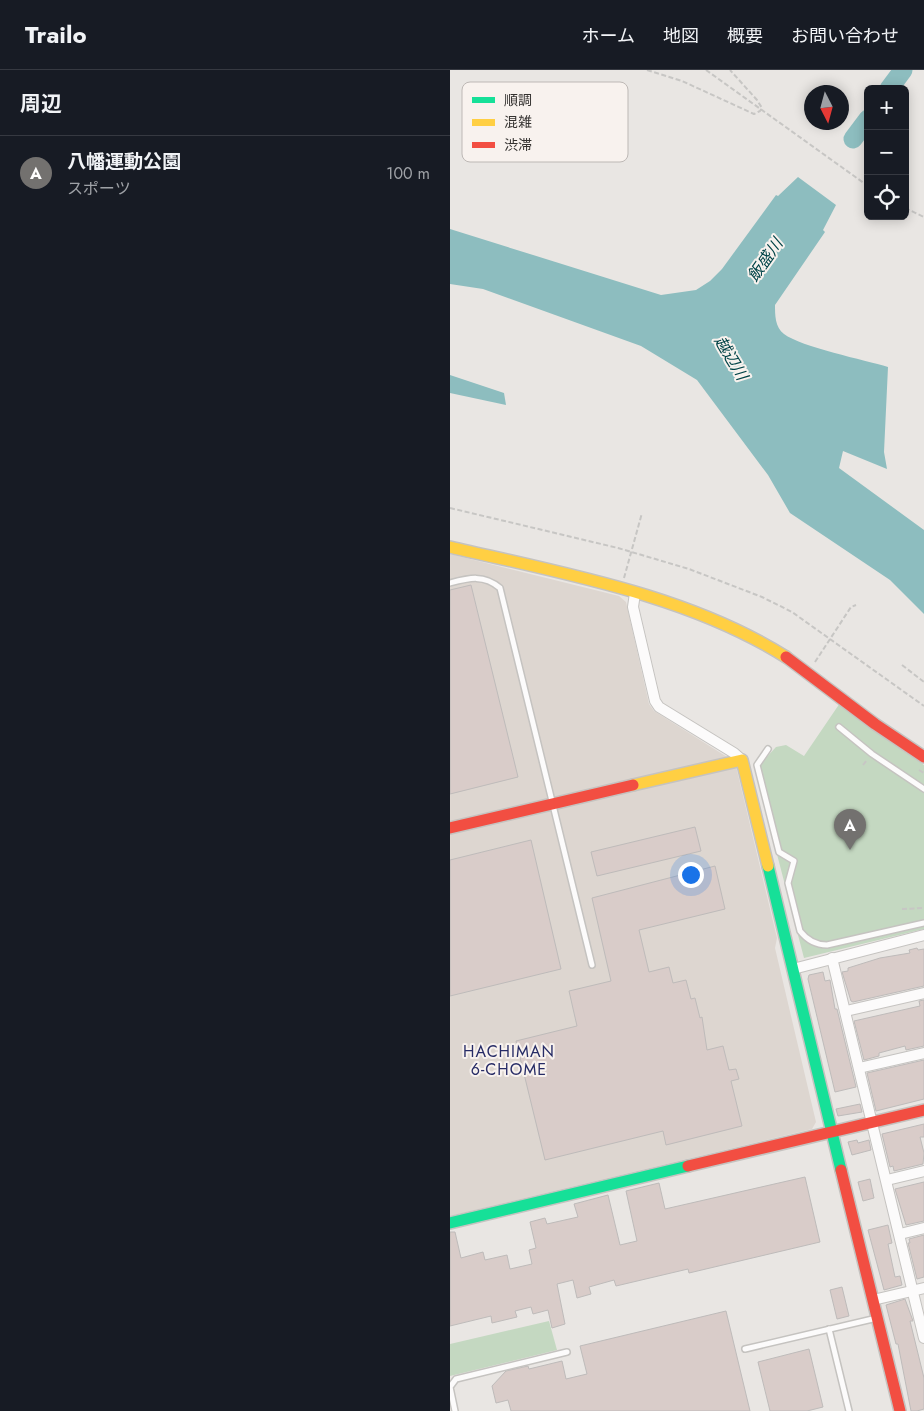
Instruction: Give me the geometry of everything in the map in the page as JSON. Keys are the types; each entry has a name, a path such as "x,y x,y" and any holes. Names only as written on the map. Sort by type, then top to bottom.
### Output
{"street":[{"path":"450,547 635,593 716,622 781,654 924,757"},
{"path":"635,593 633,607 655,701 659,707 734,753 743,764 900,1411"},
{"path":"450,828 552,804 743,764"},
{"path":"792,969 924,935"},
{"path":"832,958 900,1234 919,1290 924,1338"},
{"path":"846,1011 924,993"},
{"path":"860,1068 924,1053"},
{"path":"450,1223 924,1110"},
{"path":"887,1180 924,1171"},
{"path":"900,1234 924,1228"},
{"path":"873,1300 919,1290"}],"lane":[{"path":"450,583 470,578 490,580 500,588 592,965"},
{"path":"838,727 872,754 924,789"},
{"path":"757,764 768,750"},
{"path":"743,764 757,764"},
{"path":"757,764 779,852 794,861 788,883 800,931 804,936 818,945 827,945 924,922"},
{"path":"745,1349 877,1318"},
{"path":"829,1329 849,1411"},
{"path":"455,1411 450,1387 456,1379 567,1352"}],"path":[{"path":"648,70 682,81 754,114 760,111"},
{"path":"706,70 760,111 864,183"},
{"path":"730,70 757,100 762,108 760,111"},
{"path":"909,210 924,217"},
{"path":"450,508 632,552 689,569 762,597 792,612 924,706"},
{"path":"624,580 642,513"},
{"path":"813,664 851,607 856,605"},
{"path":"902,665 924,682"},
{"path":"902,909 924,908"}],"shaded area":[{"path":"450,554 619,596 626,602 649,704 654,711 735,762 777,938 775,948 816,1122 812,1129 450,1216"}],"green space":[{"path":"840,703 890,742 924,765 924,929 804,958 755,770 776,747 786,745 804,756"},
{"path":"549,1321 557,1350 450,1376 450,1344"}],"water":[{"name":"越辺川","path":"798,177 836,205 823,230 825,232 775,305 777,324 784,334 804,344 888,367 884,452 887,469 843,451 839,468 924,530 924,614 890,580 790,513 768,475 697,380 641,346 483,289 450,284 450,229 661,295 696,290 710,281 722,269 776,195 778,196"},
{"path":"450,375 504,393 506,405 450,393"}],"building":[{"path":"471,585 518,777 450,794 450,590"},
{"path":"695,827 701,851 597,876 591,852"},
{"path":"531,840 561,969 450,996 450,860"},
{"path":"715,866 725,909 639,930 649,972 669,967 673,983 686,980 691,999 695,998 700,1018 702,1017 707,1050 723,1046 729,1070 736,1069 739,1079 731,1081 742,1126 666,1145 663,1131 545,1160 516,1041 577,1026 569,991 611,981 592,898"},
{"path":"917,948 918,950 924,949 924,986 851,1001 842,972 848,971 848,968 880,958 910,953 909,950"},
{"path":"823,972 825,981 830,980 835,1009 837,1009 856,1087 835,1092 808,979 809,975"},
{"path":"924,1000 924,1046 906,1050 905,1046 879,1053 879,1056 864,1060 854,1021 920,1006 919,1001"},
{"path":"924,1060 924,1099 876,1111 867,1073"},
{"path":"860,1104 862,1112 838,1116 836,1109"},
{"path":"924,1124 924,1137 920,1137 924,1153 923,1164 894,1171 893,1166 890,1167 882,1134"},
{"path":"857,1140 858,1143 869,1140 871,1150 852,1155 848,1142"},
{"path":"805,1177 820,1242 689,1273 688,1269 616,1286 614,1280 589,1287 591,1294 577,1298 573,1280 557,1284 565,1324 552,1328 548,1310 533,1314 531,1307 515,1311 517,1317 492,1323 491,1316 450,1326 450,1232 455,1232 461,1258 483,1252 485,1260 507,1255 510,1269 532,1264 529,1250 536,1248 530,1222 545,1218 547,1224 578,1217 574,1204 608,1195 620,1245 637,1241 626,1191 659,1183 665,1209"},
{"path":"870,1179 874,1198 863,1201 858,1182"},
{"path":"924,1182 924,1221 906,1225 895,1189"},
{"path":"888,1225 892,1243 888,1244 895,1277 900,1276 902,1285 884,1290 868,1230"},
{"path":"924,1235 924,1277 917,1279 908,1243 910,1243 909,1239"},
{"path":"842,1287 849,1316 837,1319 830,1290"},
{"path":"905,1299 913,1321 910,1321 924,1378 924,1409 917,1411 911,1411 898,1344 896,1344 886,1305"},
{"path":"726,1311 750,1411 511,1411 508,1400 496,1403 492,1386 506,1371 528,1366 529,1369 562,1361 566,1379 587,1374 580,1346"},
{"path":"809,1349 823,1407 807,1411 770,1411 758,1362"}],"waterway":[{"name":"飯盛川","path":"892,85 903,70"},
{"name":"飯盛川","path":"853,139 864,124"}],"traffic: fast":[{"path":"768,866 841,1170"},
{"path":"450,1223 688,1166"}],"traffic: slow":[{"path":"450,547 623,588 666,602 708,617 786,657"},
{"path":"633,785 742,760 768,866"}],"traffic: jam":[{"path":"786,657 875,724 924,757"},
{"path":"450,828 633,785"},
{"path":"688,1166 924,1110"},
{"path":"841,1170 900,1411"}],"place":[{"name":"八幡運動公園","path":"850,850"}],"district":[{"name":"HACHIMAN 6-CHOME","path":"509,1060"}]}
